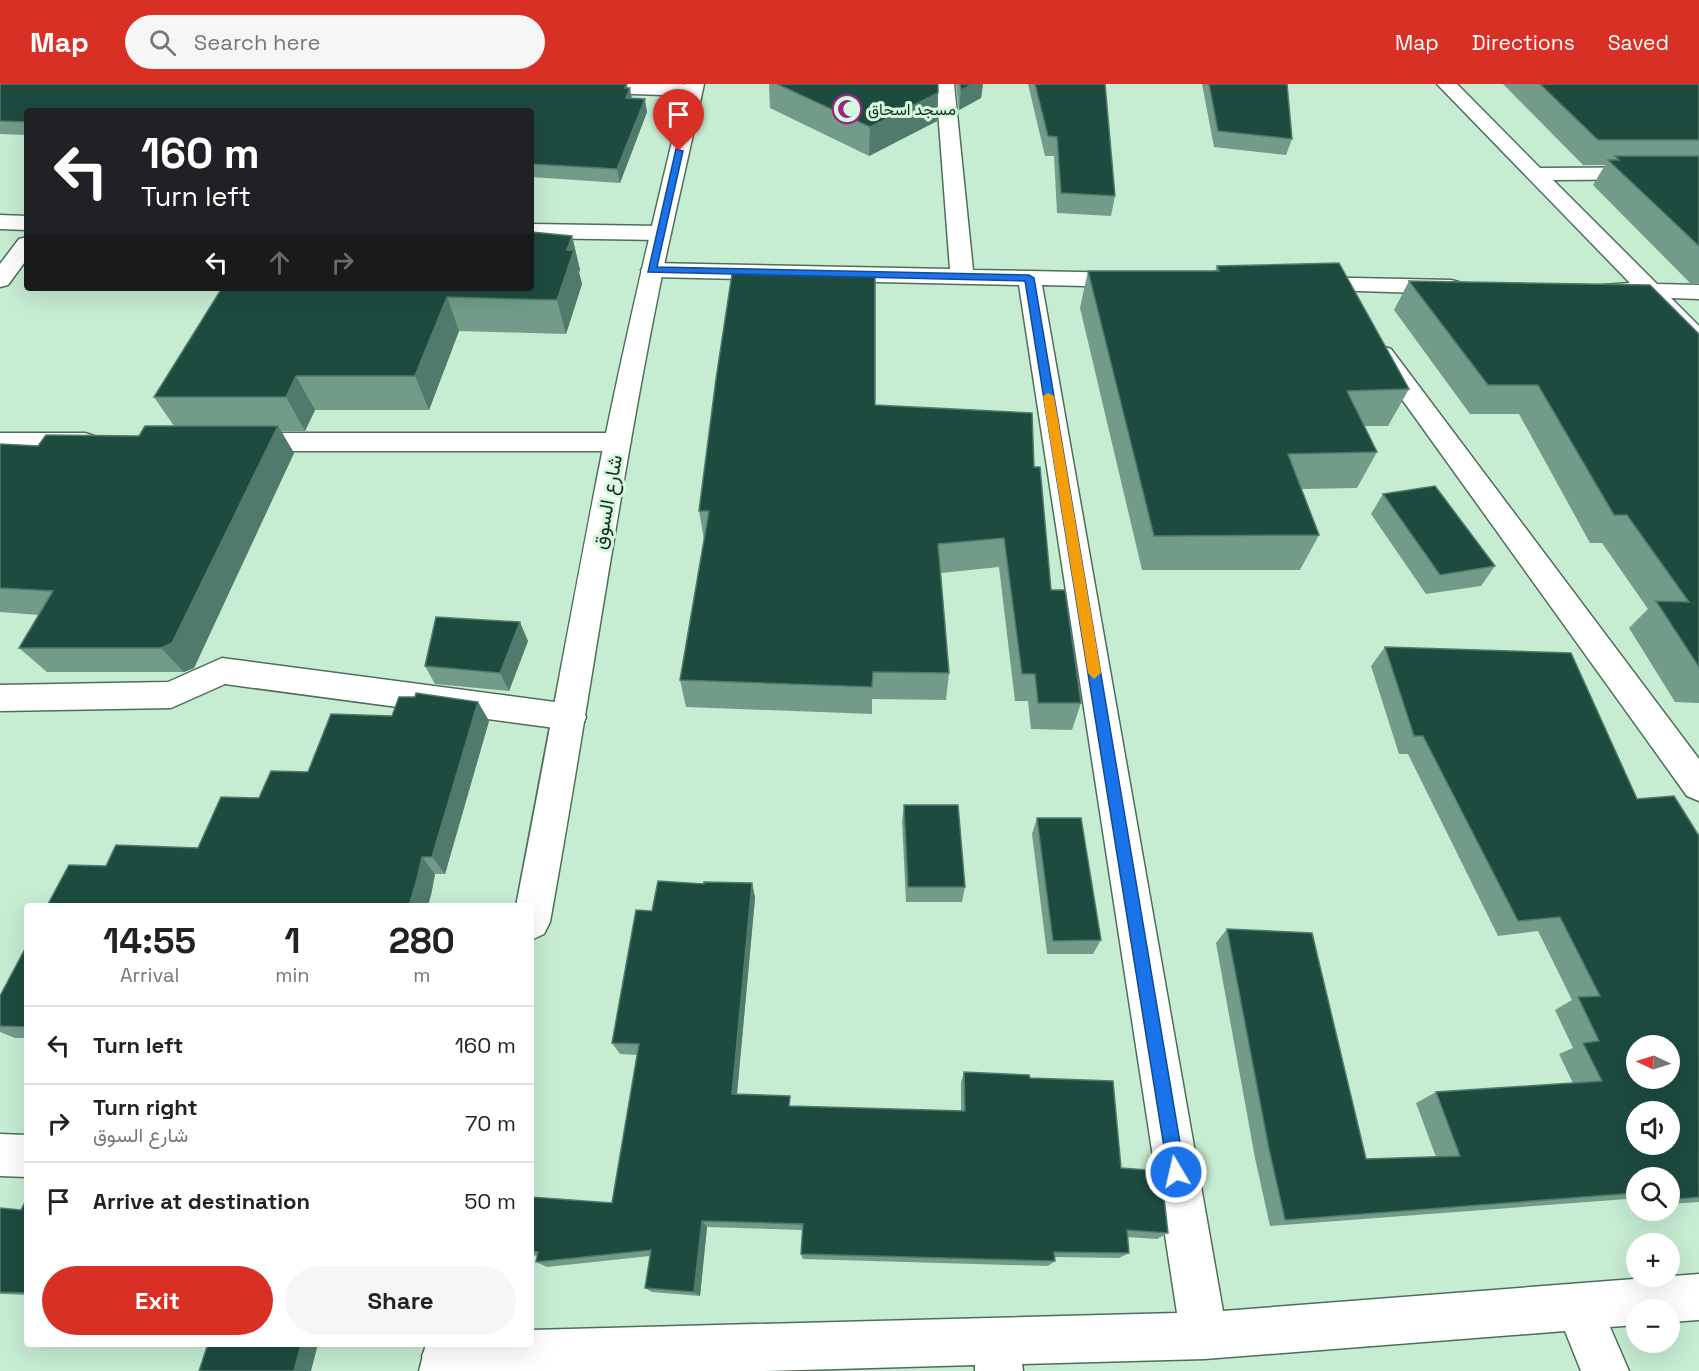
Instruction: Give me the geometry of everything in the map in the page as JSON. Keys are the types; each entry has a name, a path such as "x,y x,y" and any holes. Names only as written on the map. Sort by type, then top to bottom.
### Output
{"street":[{"path":"515,84 694,87"},
{"path":"945,84 962,277"},
{"path":"1446,84 1699,340"},
{"name":"شارع السوق","path":"534,906 618,442 652,270 694,87"},
{"path":"1535,174 1699,173"},
{"path":"0,222 24,223"},
{"path":"534,231 660,234"},
{"path":"0,280 24,248"},
{"path":"652,270 1157,281"},
{"path":"1029,278 1204,1336"},
{"path":"1284,284 1473,287"},
{"path":"1331,284 1685,751 1699,786"},
{"path":"1591,290 1699,292"},
{"path":"0,442 107,442"},
{"path":"226,442 618,442"},
{"path":"0,698 171,695 222,671 570,717"},
{"path":"0,1155 24,1156"},
{"path":"446,1357 998,1357 1204,1336 1699,1297"},
{"path":"1579,1306 1605,1371"}],"building":[{"path":"0,84 627,84 625,88 630,88 626,98 645,99 617,169 534,164 534,108 24,108 24,122 0,121"},
{"path":"777,84 938,84 938,93 870,127"},
{"path":"960,84 973,84 961,90"},
{"path":"1035,84 1105,84 1115,196 1061,193 1057,137 1048,136"},
{"path":"1209,84 1287,84 1292,139 1218,131"},
{"path":"1540,84 1699,84 1699,140 1598,140"},
{"path":"1615,156 1699,156 1699,246 1608,160 1619,160"},
{"path":"534,232 572,236 567,250 574,250 557,300 447,297 415,376 296,376 286,397 154,397 220,291 534,291"},
{"path":"1339,263 1409,389 1347,391 1377,452 1288,454 1319,535 1154,536 1088,271 1219,271 1217,266"},
{"path":"732,274 875,277 875,405 1032,413 1034,467 1040,467 1051,590 1065,590 1081,703 1038,703 1035,674 1022,674 1004,538 938,544 949,673 873,672 872,687 680,680 709,511 699,511"},
{"path":"1409,281 1650,285 1699,334 1699,667 1656,601 1689,602 1627,515 1614,515 1538,385 1488,385"},
{"path":"145,426 278,426 172,643 161,648 19,648 53,591 0,588 0,444 38,446 46,435 139,436"},
{"path":"1435,486 1495,566 1440,575 1383,494"},
{"path":"436,617 520,622 500,673 425,666"},
{"path":"1385,647 1571,653 1637,799 1674,796 1699,836 1699,1197 1680,1199 1680,1167 1626,1167 1626,1194 1285,1220 1269,1149 1227,929 1312,933 1366,1159 1460,1156 1436,1092 1602,1081 1583,1043 1599,1041 1578,997 1600,996 1560,917 1518,921 1423,736 1414,736"},
{"path":"416,693 478,702 432,857 422,857 410,903 49,903 69,865 106,866 116,845 198,848 221,797 259,798 271,771 308,772 331,714 392,716 399,697 415,697"},
{"path":"904,805 958,805 965,887 908,887"},
{"path":"1037,818 1081,818 1101,940 1053,941"},
{"path":"658,881 704,884 704,882 752,883 732,1094 790,1096 789,1106 965,1111 964,1072 1029,1075 1030,1078 1113,1081 1121,1168 1161,1171 1168,1233 1127,1230 1129,1253 1054,1252 1055,1261 801,1254 803,1224 702,1221 694,1292 645,1288 651,1250 536,1262 538,1252 534,1251 534,1197 612,1203 639,1044 612,1043 636,910 652,911"},
{"path":"24,951 24,1027 0,1026 0,996"},
{"path":"24,1204 24,1293 0,1292 0,1208 21,1210"},
{"path":"207,1347 300,1347 294,1371 199,1371"}],"slow traffic":[{"path":"1048,396 1094,673"}],"place":[{"name":"مسجد اسحاق","path":"847,109"}],"route":[{"path":"679,151 652,270 1029,278 1176,1172"}]}
